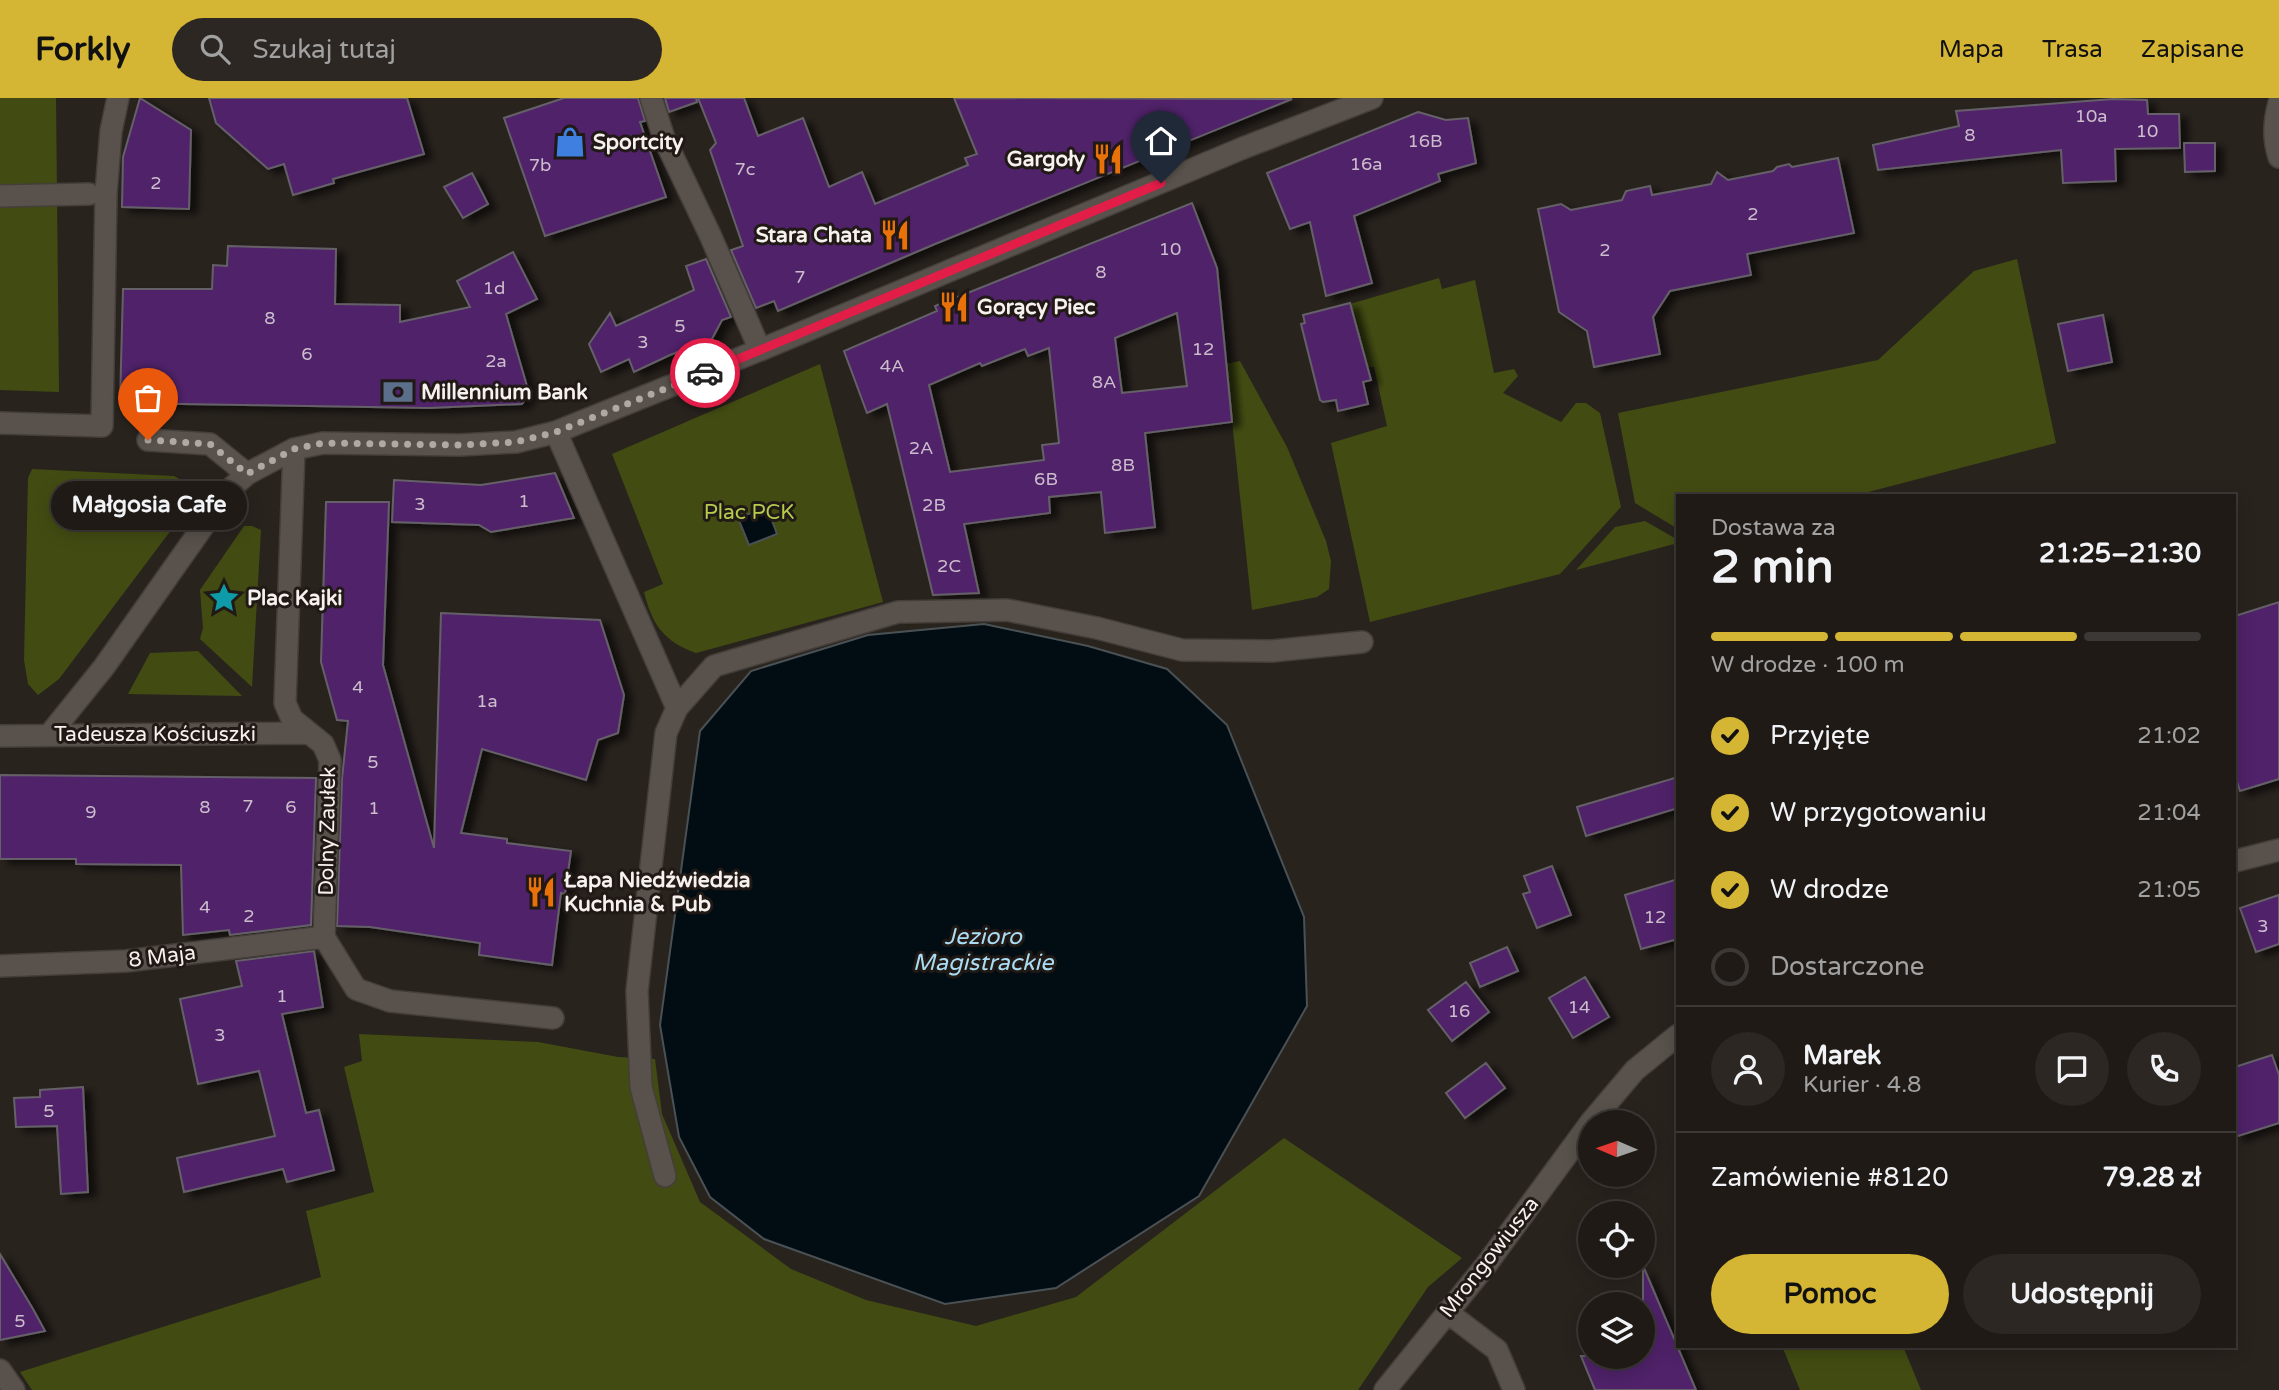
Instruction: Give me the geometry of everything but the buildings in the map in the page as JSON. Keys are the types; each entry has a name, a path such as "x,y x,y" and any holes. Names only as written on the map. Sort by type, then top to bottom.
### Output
{"street":[{"path":"0,424 102,426 106,193 111,131 118,98"},
{"path":"651,98 664,138 760,350"},
{"path":"50,734 104,667 228,491 247,474 294,449 344,442 460,445 516,442 556,432 760,350 1243,148 1372,98"},
{"path":"2279,103 2274,141 2279,157"},
{"path":"0,196 89,194"},
{"path":"556,432 677,708"},
{"path":"148,440 210,444 247,474"},
{"name":"Dolny Zaułek","path":"294,449 285,703 292,719 323,744 330,760 324,937"},
{"path":"665,1177 641,1087 637,991 666,733 677,708 714,666 898,612 1007,610 1097,628 1182,650 1272,651 1362,642"},
{"name":"Tadeusza Kościuszki","path":"0,736 309,733"},
{"path":"2236,861 2279,850"},
{"path":"324,937 356,989 390,1002 553,1018"},
{"name":"8 Maja","path":"0,966 126,961 324,937"},
{"name":"Mrongowiusza","path":"1601,1110 1634,1070 1676,1037"},
{"name":"Mrongowiusza","path":"1385,1390 1486,1265 1578,1140"},
{"path":"1447,1312 1497,1350 1514,1390"},
{"path":"0,1370 14,1390"}],"green space":[{"path":"0,98 56,98 59,392 0,390"},
{"path":"2017,259 2056,443 1861,494 1676,494 1676,528 1635,503 1618,413 1878,360 1974,271"},
{"path":"1439,278 1442,289 1475,280 1494,373 1514,369 1518,376 1503,393 1561,422 1576,403 1586,403 1600,413 1621,507 1560,574 1370,622 1331,443 1387,426 1374,367 1367,367 1350,304"},
{"path":"1240,361 1287,447 1326,541 1331,561 1329,589 1317,597 1252,610 1226,364"},
{"name":"Plac PCK","path":"820,364 883,602 696,653 667,637 651,613 644,592 663,584 612,454"},
{"path":"32,469 174,476 188,486 193,496 193,501 59,679 38,695 28,684 24,660 28,478"},
{"path":"1645,521 1676,539 1676,544 1576,570 1615,527"},
{"path":"244,526 261,530 252,687 200,639 203,628 200,590"},
{"path":"198,651 242,696 128,694 150,653"},
{"path":"359,1034 538,1042 618,1057 655,1059 662,1114 700,1202 791,1269 866,1300 976,1326 1076,1297 1284,1138 1462,1258 1428,1287 1358,1390 32,1390 20,1372 321,1277 306,1211 374,1192 344,1067 362,1061"},
{"path":"1783,1348 1904,1348 1921,1390 1800,1390"}],"water":[{"path":"767,507 777,534 749,545 738,518"},
{"name":"Jezioro Magistrackie","path":"984,624 1088,646 1167,669 1227,725 1304,917 1307,1006 1199,1196 1056,1288 945,1304 764,1239 710,1197 679,1137 660,1025 700,731 751,671 868,635"}],"way so far":[{"path":"148,440 210,444 247,474 294,449 323,443 460,445 516,442 556,432 705,373"}],"place":[{"name":"Sportcity","path":"570,142"},
{"name":"Gargoły","path":"1108,159"},
{"name":"Stara Chata","path":"895,235"},
{"name":"Gorący Piec","path":"954,307"},
{"name":"Millennium Bank","path":"398,392"},
{"name":"Małgosia Cafe","path":"148,440"},
{"name":"Plac Kajki","path":"224,598"},
{"name":"Łapa Niedźwiedzia Kuchnia & Pub","path":"541,892"}],"route":[{"path":"705,373 1161,183"}]}
